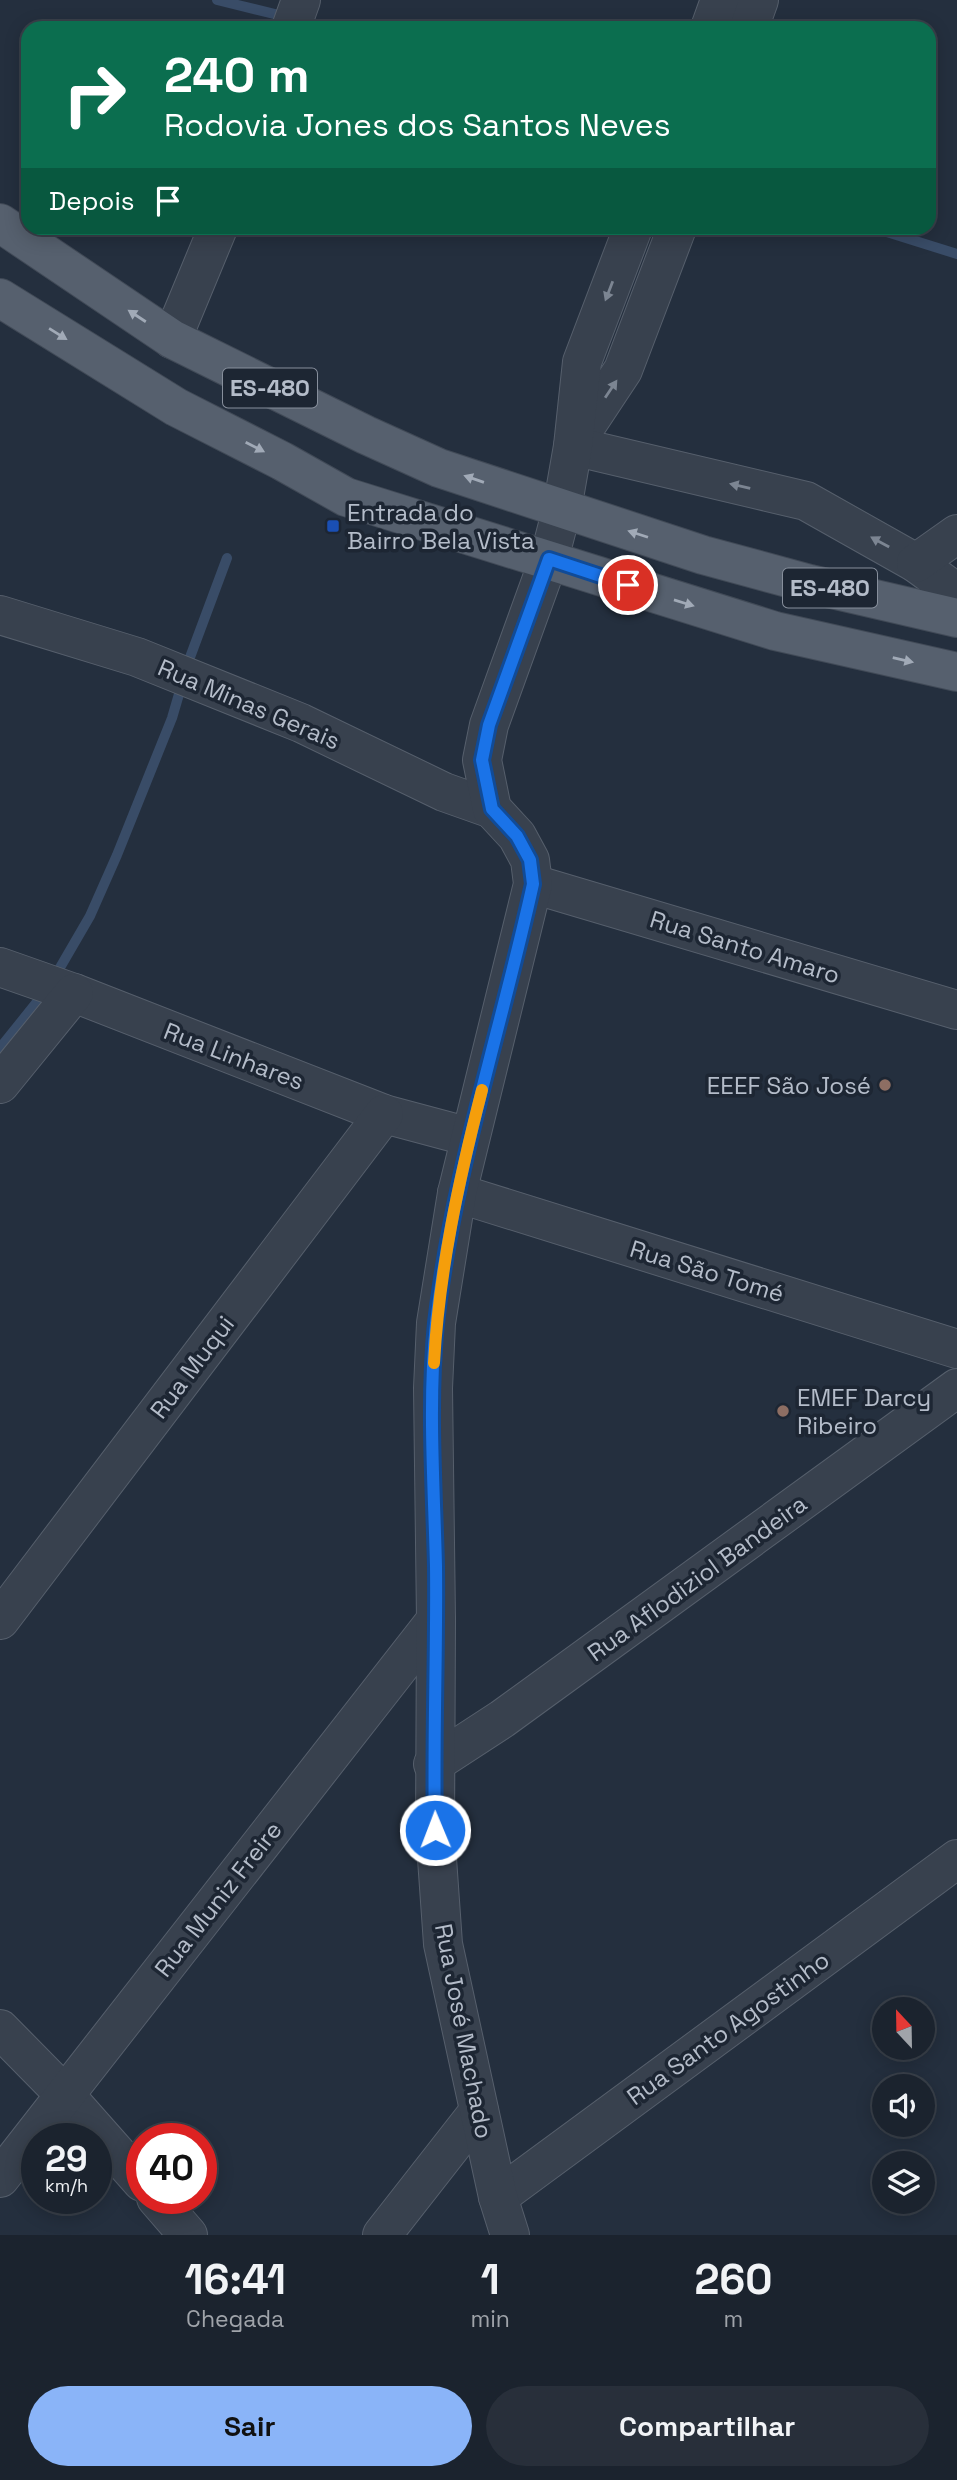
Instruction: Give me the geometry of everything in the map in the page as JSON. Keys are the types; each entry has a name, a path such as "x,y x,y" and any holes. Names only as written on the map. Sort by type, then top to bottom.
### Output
{"main road":[{"name":"ES-480","path":"0,223 172,340 439,468 717,559 957,618"},
{"name":"ES-480","path":"0,298 176,407 346,497 775,631 957,672"}],"street":[{"path":"294,21 301,0"},
{"path":"712,21 720,0"},
{"path":"752,21 759,0"},
{"path":"172,340 215,235"},
{"path":"492,809 482,760 489,725 549,559 562,509 573,446 582,362 630,235"},
{"path":"573,446 623,370 674,235"},
{"path":"573,446 806,501 916,563 957,593"},
{"path":"916,563 957,534"},
{"name":"Rua Minas Gerais","path":"0,615 137,657 302,723 444,792 492,809"},
{"name":"Rua José Machado","path":"492,809 517,836 530,860 533,884 457,1193 436,1323 433,1388 436,1620 433,1764 443,1944 498,2197 510,2235"},
{"name":"Rua Santo Amaro","path":"533,884 957,1010"},
{"name":"Rua Linhares","path":"0,967 74,993 384,1114 470,1137"},
{"path":"0,1084 74,993"},
{"name":"Rua Muqui","path":"0,1620 384,1114"},
{"name":"Rua São Tomé","path":"457,1193 957,1349"},
{"name":"Rua Aflodiziol Bandeira","path":"433,1764 536,1695 957,1388"},
{"name":"Rua Muniz Freire","path":"0,2178 436,1620"},
{"name":"Rua Santo Agostinho","path":"498,2197 957,1859"},
{"path":"0,2029 65,2095 126,2164"},
{"path":"382,2235 479,2111"},
{"path":"170,2214 188,2235"}],"waterway":[{"path":"217,0 303,21"},
{"path":"896,235 957,254"},
{"path":"54,978 90,916 117,855 172,718 189,660 227,558"},
{"path":"0,1048 45,992"}],"slow traffic":[{"path":"434,1363 436,1323 457,1193 482,1090"}],"place":[{"name":"Entrada do Bairro Bela Vista","path":"333,526"},
{"name":"EEEF São José","path":"885,1085"},
{"name":"EMEF Darcy Ribeiro","path":"783,1411"}],"route":[{"path":"435,1830 433,1388 436,1323 457,1193 533,884 530,860 517,836 492,809 482,760 489,725 549,559 628,585"}]}
